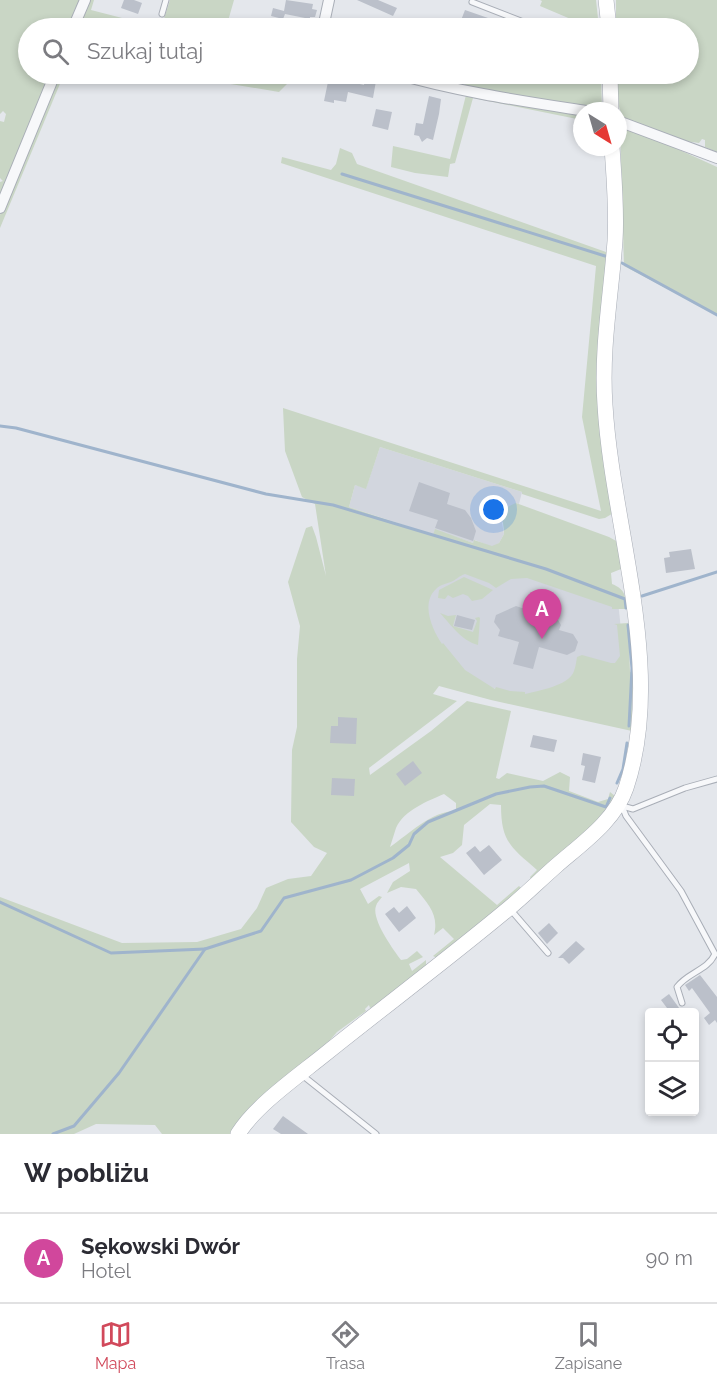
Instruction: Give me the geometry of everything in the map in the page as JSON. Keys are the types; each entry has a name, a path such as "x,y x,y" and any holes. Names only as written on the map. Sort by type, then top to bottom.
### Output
{"street":[{"path":"77,18 85,0"},
{"path":"325,18 329,0"},
{"path":"606,0 610,18"},
{"path":"0,208 51,84"},
{"path":"435,84 573,109"},
{"path":"610,84 611,102"},
{"path":"627,124 717,158"},
{"path":"238,1134 265,1103 509,908 592,834 620,805 637,747 640,693 636,616 613,481 605,407 605,360 615,237 612,156"}],"lane":[{"path":"162,14 166,0"},
{"path":"472,2 513,18"},
{"path":"620,805 633,809 685,788 717,779"},
{"path":"620,805 681,891 715,954 712,961 682,980 677,987 682,1003"},
{"path":"509,908 548,953"},
{"path":"301,1074 376,1134"}],"shaded area":[{"path":"380,447 522,492 519,504 516,503 502,523 504,534 499,543 492,547 475,540 473,543 435,530 434,535 349,507 355,485 366,488"},
{"path":"315,504 618,602 625,666 567,715 443,670"}],"green space":[{"path":"0,0 81,0 73,18 18,18 18,84 46,84 0,196 0,182 3,181 0,178 0,121 4,122 6,114 3,111 0,114"},
{"path":"88,0 94,0 91,10 122,18 80,18"},
{"path":"170,0 234,0 229,18 164,18"},
{"path":"540,0 596,0 598,18 568,18 540,6 542,1"},
{"path":"616,0 717,0 717,152 705,147 705,140 702,139 699,143 685,141 627,120 627,102 618,102 617,84 699,84 699,18 616,18"},
{"path":"53,84 60,84 0,228 0,215"},
{"path":"231,84 287,84 279,92"},
{"path":"465,84 601,84 602,102 573,102 573,107 463,88"},
{"path":"466,95 573,113 573,118 473,98 455,163 450,164 448,177 391,167 393,146 450,159"},
{"path":"627,130 717,167 717,315 624,266 621,156 627,156"},
{"path":"340,148 352,153 357,164 606,252 615,512 599,519 380,447 366,489 355,485 349,507 433,535 435,529 473,543 474,540 492,546 499,543 504,534 503,512 516,503 618,542 621,569 611,573 612,584 620,588 624,594 626,609 612,609 612,607 527,578 511,579 496,588 465,574 436,589 431,595 428,610 432,625 442,644 465,670 495,689 496,687 525,692 525,694 552,687 571,676 577,657 582,655 615,663 620,656 617,625 614,624 628,623 630,672 633,673 632,731 491,700 439,686 433,694 457,701 369,768 370,775 431,731 467,701 511,711 496,778 499,779 507,773 543,781 560,772 570,777 569,791 598,802 608,799 610,792 615,796 600,819 532,881 530,877 537,870 509,843 503,828 501,805 490,804 464,825 462,845 453,853 440,857 497,905 519,886 522,889 437,958 433,956 454,939 443,928 434,935 434,916 425,900 416,889 401,887 387,893 393,882 410,871 409,863 360,889 368,904 379,896 382,897 375,912 384,934 401,960 407,959 417,951 423,957 409,964 412,971 426,960 426,968 385,1001 370,1008 369,1005 366,1011 337,1032 232,1134 162,1134 155,1125 96,1124 74,1134 0,1134 0,897 122,943 197,942 241,929 257,908 266,888 288,879 311,876 327,853 314,847 291,822 292,750 297,727 297,659 300,626 288,582 306,528 312,526 326,576 315,504 302,497 285,451 283,408 601,511 582,417 596,266 281,163 282,157 331,170 336,164","holes":["444,794 456,803 456,811 429,819 390,847 396,828 410,811"]},
{"path":"464,577 493,590 482,599 472,601 463,594 453,598 448,595 445,599 438,598 439,590"},
{"path":"440,613 448,616 456,615 453,626 473,632 477,621 475,618 479,617 478,645 462,636"}],"building":[{"path":"124,0 142,3 138,14 121,8"},
{"path":"286,0 313,4 312,9 317,10 315,17 310,18 285,14 283,18 271,16 273,8 284,11"},
{"path":"357,0 378,0 397,8 393,16"},
{"path":"465,10 488,18 462,18"},
{"path":"328,84 375,84 373,98 348,92 346,102 324,101"},
{"path":"429,96 441,99 439,114 433,140 427,138 422,142 419,136 414,135 416,123 423,124"},
{"path":"376,109 392,112 388,130 372,126"},
{"path":"419,482 450,493 447,504 465,510 471,518 476,531 473,541 435,528 438,520 409,511"},
{"path":"691,549 695,569 666,573 664,558 670,557 669,552"},
{"path":"516,606 525,609 533,623 547,627 548,621 558,620 561,625 559,630 573,634 578,642 575,651 567,655 539,647 533,669 513,664 519,642 498,636 500,630 494,622 496,615"},
{"path":"457,615 475,620 472,630 454,626"},
{"path":"338,717 357,718 356,744 330,743 331,726 338,726"},
{"path":"533,735 557,740 554,752 530,747"},
{"path":"583,753 601,757 595,783 582,780 585,766 581,765"},
{"path":"413,761 422,773 405,786 396,774"},
{"path":"332,778 355,779 354,796 331,795"},
{"path":"489,845 502,860 484,875 466,853 475,846 480,852"},
{"path":"407,906 416,918 399,932 385,914 394,907 399,913"},
{"path":"549,923 558,933 547,944 538,933"},
{"path":"576,941 585,949 569,964 563,958 558,958"},
{"path":"700,975 717,997 717,1023 715,1020 709,1025 704,1018 710,1013 692,988 689,991 685,985"},
{"path":"669,994 679,1008 667,1008 661,1000"},
{"path":"283,1116 308,1134 281,1134 273,1129"}],"waterway":[{"path":"342,174 605,256"},
{"path":"622,263 717,315"},
{"path":"0,426 16,428 266,494 333,505 546,569 625,599 626,608"},
{"path":"642,596 717,572"},
{"path":"628,625 632,668 629,726"},
{"path":"617,783 623,769 627,743"},
{"path":"53,1134 74,1126 119,1073 205,949 261,931 284,898 351,880 393,858 409,845 414,834 428,822 496,794 544,786 606,807 610,798"},
{"path":"0,902 111,953 205,949"}],"place":[{"name":"Sękowski Dwór","path":"542,639"}]}
